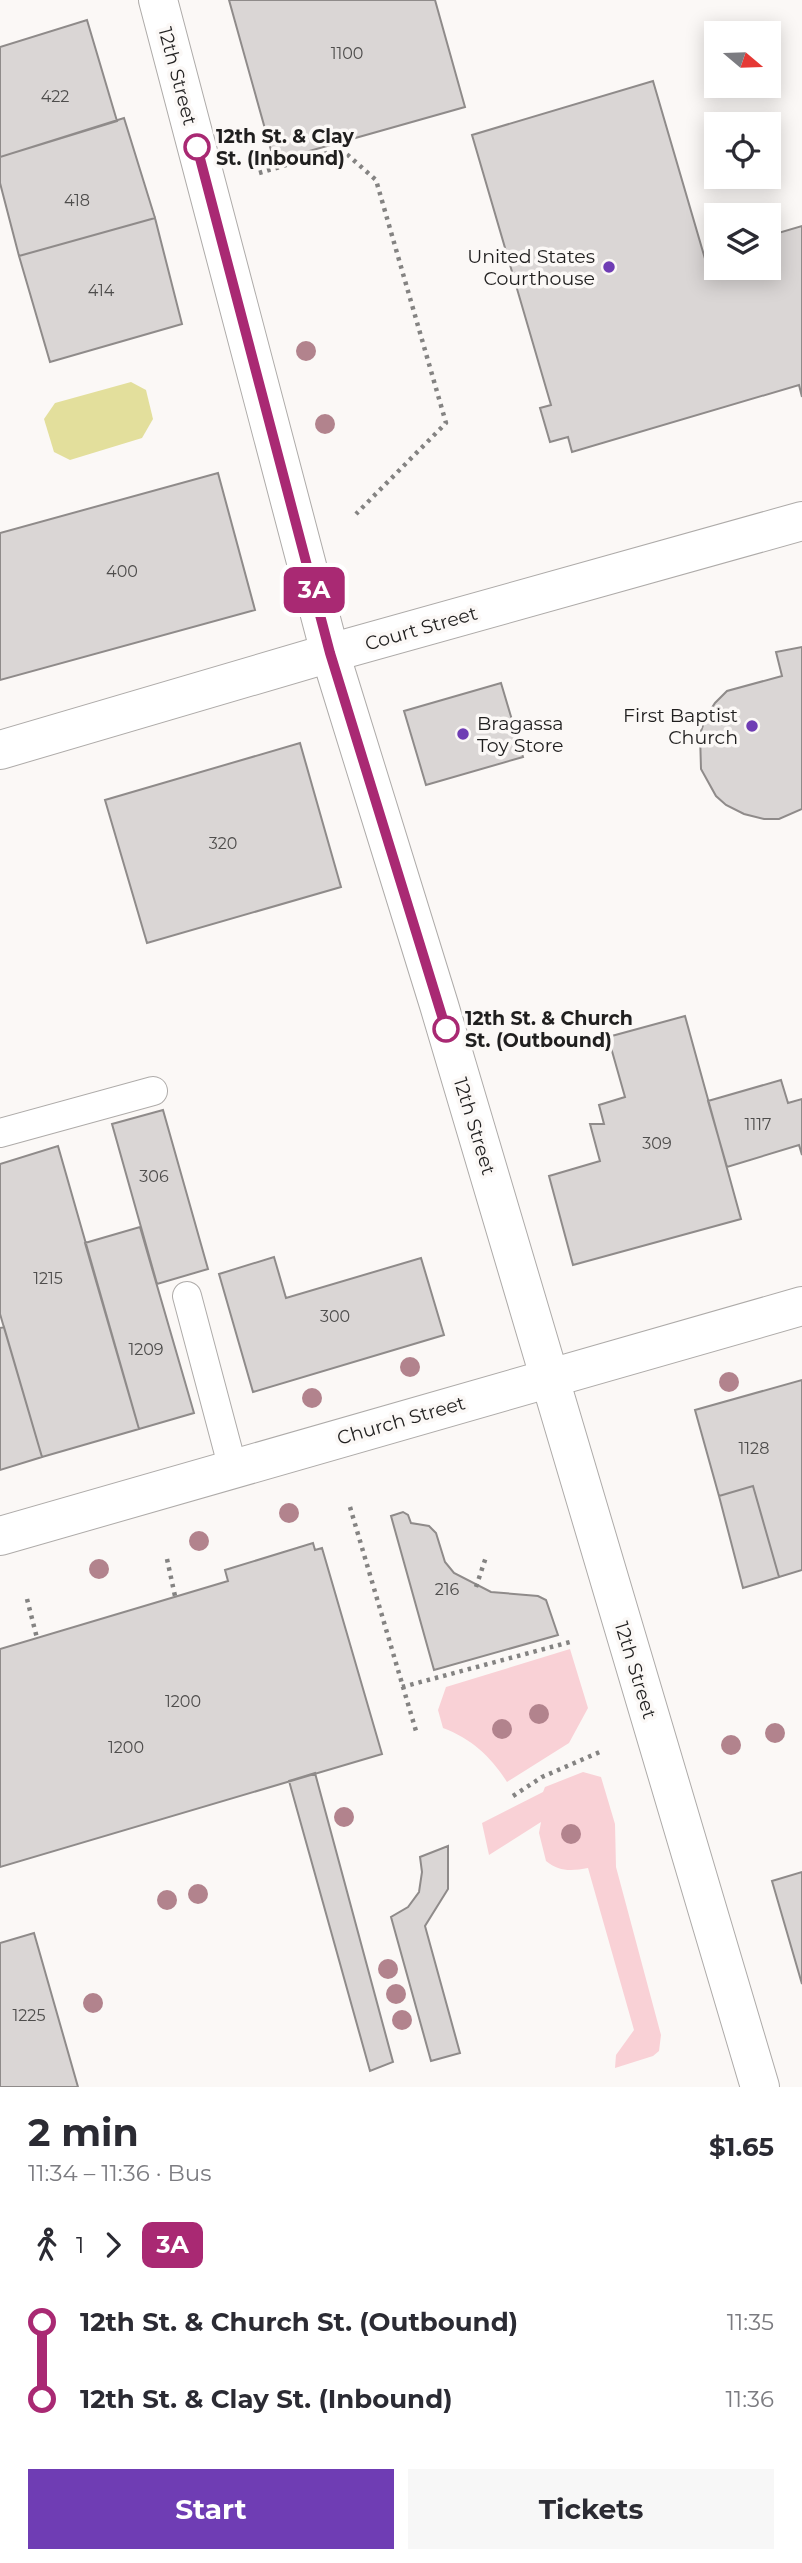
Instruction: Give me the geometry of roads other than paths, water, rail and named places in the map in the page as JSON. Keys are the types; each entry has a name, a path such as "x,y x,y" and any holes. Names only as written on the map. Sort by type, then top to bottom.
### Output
{"main road":[{"name":"12th Street","path":"158,0 330,653 393,854 760,2087"},
{"name":"Court Street","path":"0,750 330,653 802,521"},
{"name":"Church Street","path":"0,1536 802,1306"}],"lane":[{"path":"0,1133 153,1091"},
{"path":"187,1296 233,1469"}],"place":[{"name":"12th St. & Clay St. (Inbound)","path":"197,147"},
{"name":"United States Courthouse","path":"609,267"},
{"name":"First Baptist Church","path":"752,726"},
{"name":"Bragassa Toy Store","path":"463,734"},
{"name":"12th St. & Church St. (Outbound)","path":"446,1029"}]}
